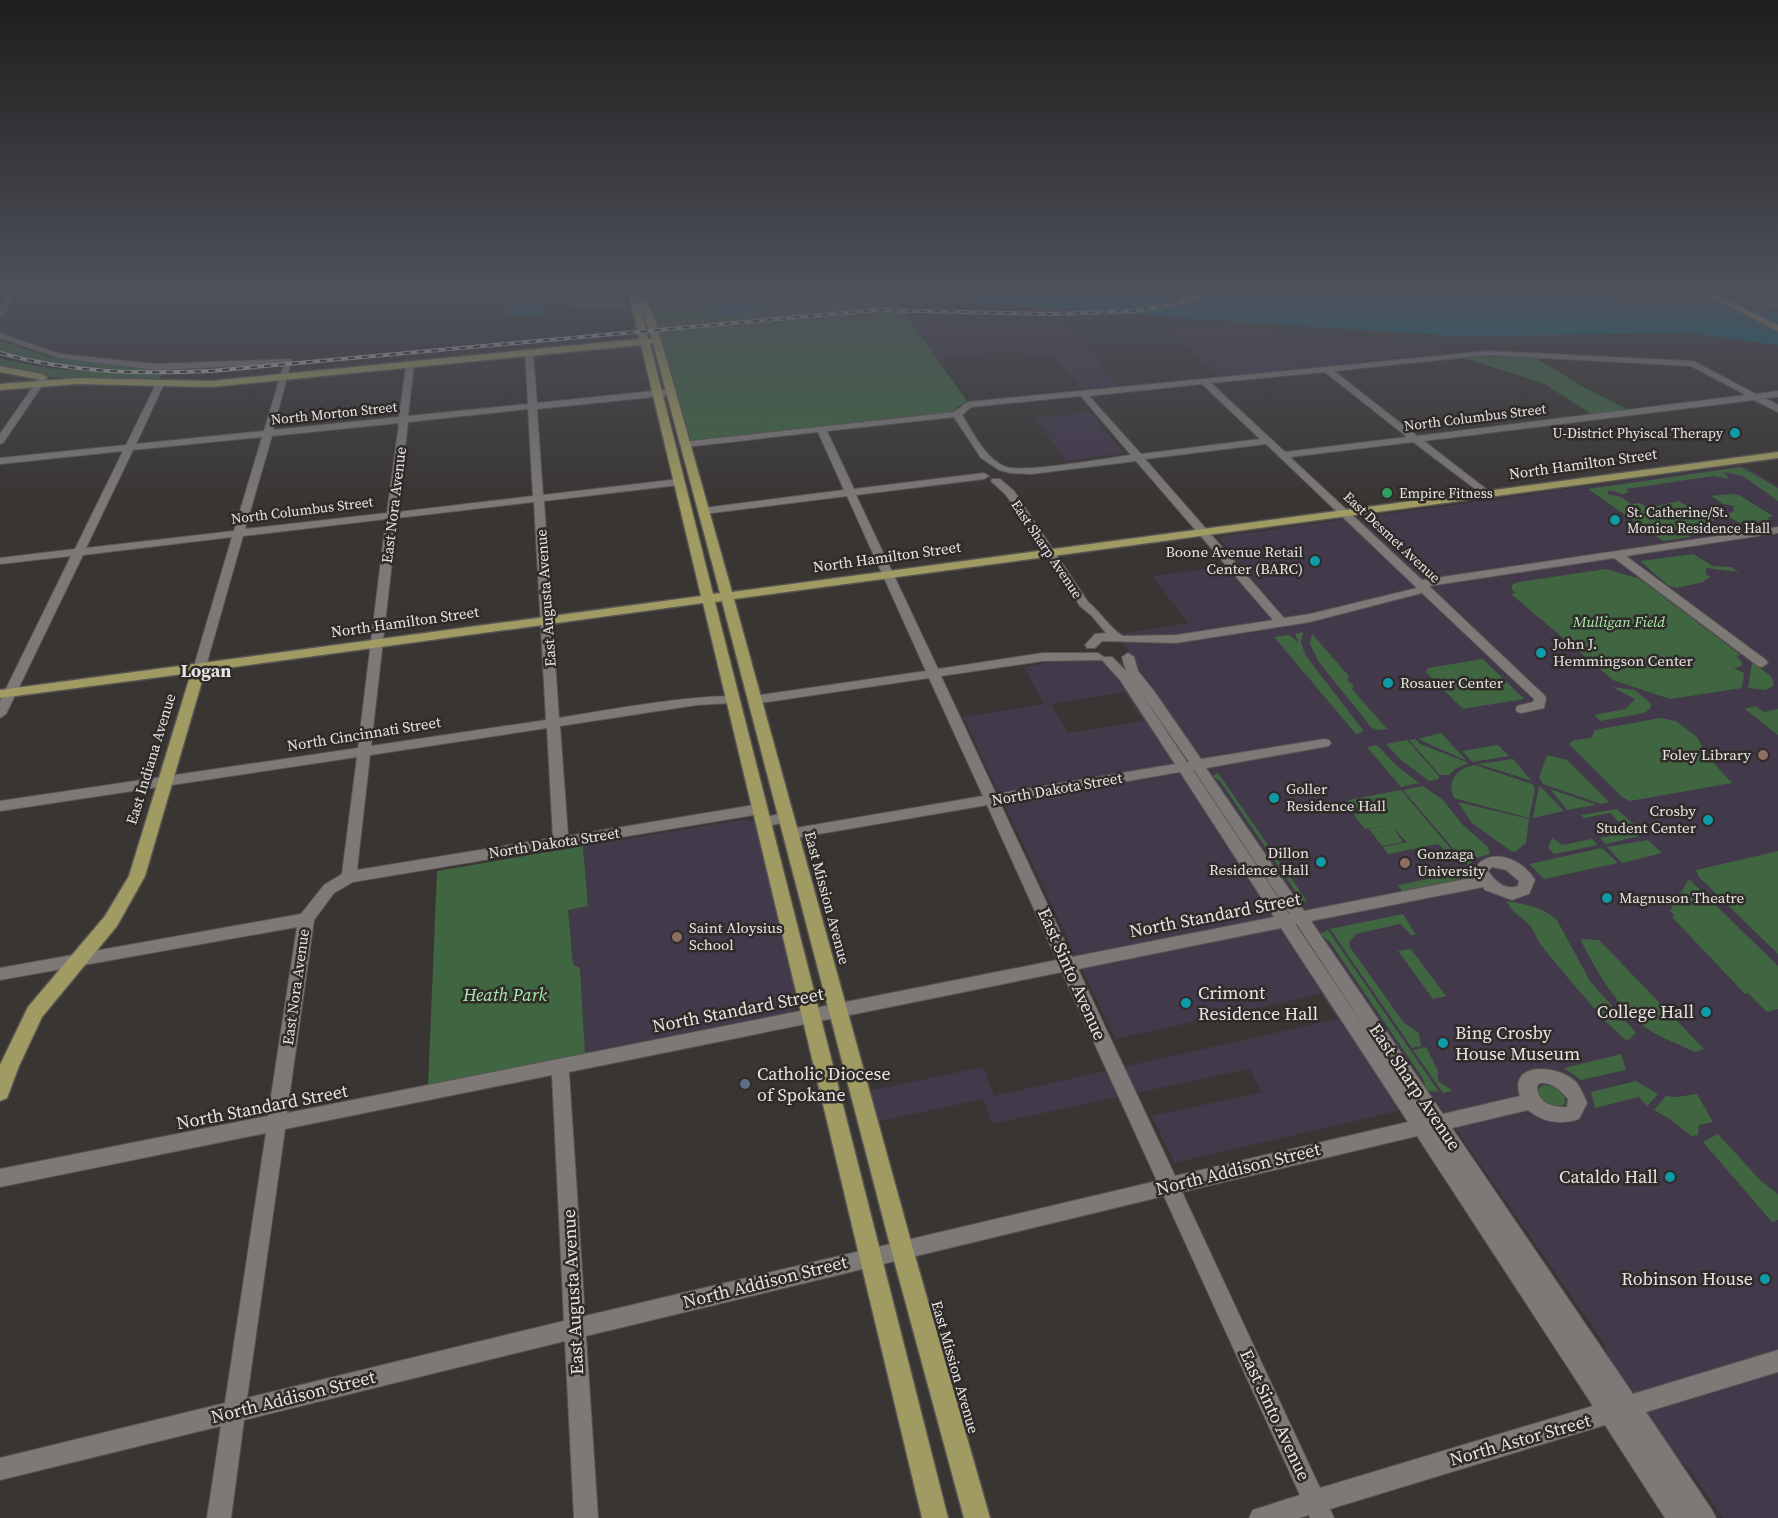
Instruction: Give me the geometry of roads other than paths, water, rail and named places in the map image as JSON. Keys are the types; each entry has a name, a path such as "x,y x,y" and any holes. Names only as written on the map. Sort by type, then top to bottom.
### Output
{"main road":[{"path":"0,387 41,381 211,384 452,361"},
{"name":"East Mission Avenue","path":"648,361 935,1518"},
{"name":"East Mission Avenue","path":"663,361 902,1249 977,1518"},
{"path":"0,369 41,381"},
{"name":"North Hamilton Street","path":"5,694 1048,551 1778,455"},
{"path":"723,656 735,672 741,693 754,700"},
{"name":"East Indiana Avenue","path":"0,1092 9,1066 35,1012 111,921 137,876 200,666"}],"street":[{"path":"101,361 156,367 268,361"},
{"path":"286,361 289,362 286,376"},
{"name":"East Augusta Avenue","path":"530,361 561,842"},
{"path":"686,444 1076,400 1084,395 1389,361"},
{"path":"1634,361 1693,364 1778,409"},
{"name":"East Nora Avenue","path":"219,1518 306,919 329,889 349,877 410,365"},
{"path":"1325,368 1486,494"},
{"name":"East Indiana Avenue","path":"200,666 286,376"},
{"path":"0,441 41,381"},
{"name":"East Desmet Avenue","path":"1204,381 1424,586 1540,699 1539,705 1522,709"},
{"path":"0,714 5,694 160,384"},
{"name":"North Morton Street","path":"0,461 672,392"},
{"name":"North Columbus Street","path":"1284,455 1778,394"},
{"path":"1084,395 1282,623"},
{"path":"960,412 984,456 985,473"},
{"name":"East Sinto Avenue","path":"821,429 1319,1510"},
{"path":"704,511 851,493 985,473 1031,471 1269,441"},
{"path":"984,456 1009,473"},
{"name":"East Sharp Avenue","path":"985,473 1010,493 1084,604 1125,646 1132,672 1191,766 1620,1410 1704,1518"},
{"path":"996,482 1009,473"},
{"name":"East Sharp Avenue","path":"1009,473 1010,493"},
{"name":"North Columbus Street","path":"0,561 679,482"},
{"path":"754,700 1043,657 1093,642 1125,646 1167,644 1176,639 1339,613 1424,586 1778,530"},
{"path":"1616,554 1762,663"},
{"name":"East Sharp Avenue","path":"1084,604 1086,616 1095,629 1092,651 1125,678 1191,766"},
{"path":"1043,657 1103,658 1125,646"},
{"name":"North Cincinnati Street","path":"0,806 697,701 733,699"},
{"name":"North Dakota Street","path":"349,877 561,842 761,816 788,826 993,800 1324,743"},
{"name":"North Standard Street","path":"0,1178 1484,881"},
{"path":"0,974 306,919"},
{"name":"East Augusta Avenue","path":"560,1065 586,1518"},
{"name":"North Addison Street","path":"0,1468 902,1249 1532,1101"},
{"name":"North Astor Street","path":"1261,1518 1319,1510 1620,1410 1778,1361"},
{"name":"East Sharp Avenue","path":"1620,1410 1679,1518"}],"railway":[{"path":"30,361 105,371 131,372 211,371 322,361"}],"place":[{"name":"U-District Phyiscal Therapy","path":"1735,433"},
{"name":"Empire Fitness","path":"1387,493"},
{"name":"St. Catherine/St. Monica Residence Hall","path":"1615,520"},
{"name":"Boone Avenue Retail Center (BARC)","path":"1315,561"},
{"name":"John J. Hemmingson Center","path":"1541,653"},
{"name":"Rosauer Center","path":"1388,683"},
{"name":"Foley Library","path":"1763,755"},
{"name":"Goller Residence Hall","path":"1274,798"},
{"name":"Crosby Student Center","path":"1708,820"},
{"name":"Dillon Residence Hall","path":"1321,862"},
{"name":"Gonzaga University","path":"1405,863"},
{"name":"Magnuson Theatre","path":"1607,898"},
{"name":"Saint Aloysius School","path":"677,937"},
{"name":"Crimont Residence Hall","path":"1186,1003"},
{"name":"College Hall","path":"1706,1012"},
{"name":"Bing Crosby House Museum","path":"1443,1043"},
{"name":"Catholic Diocese of Spokane","path":"745,1084"},
{"name":"Cataldo Hall","path":"1670,1177"},
{"name":"Robinson House","path":"1765,1279"}],"district":[{"name":"Logan","path":"206,671"}],"park label":[{"name":"Mulligan Field","path":"1619,622"},
{"name":"Heath Park","path":"505,995"}]}
